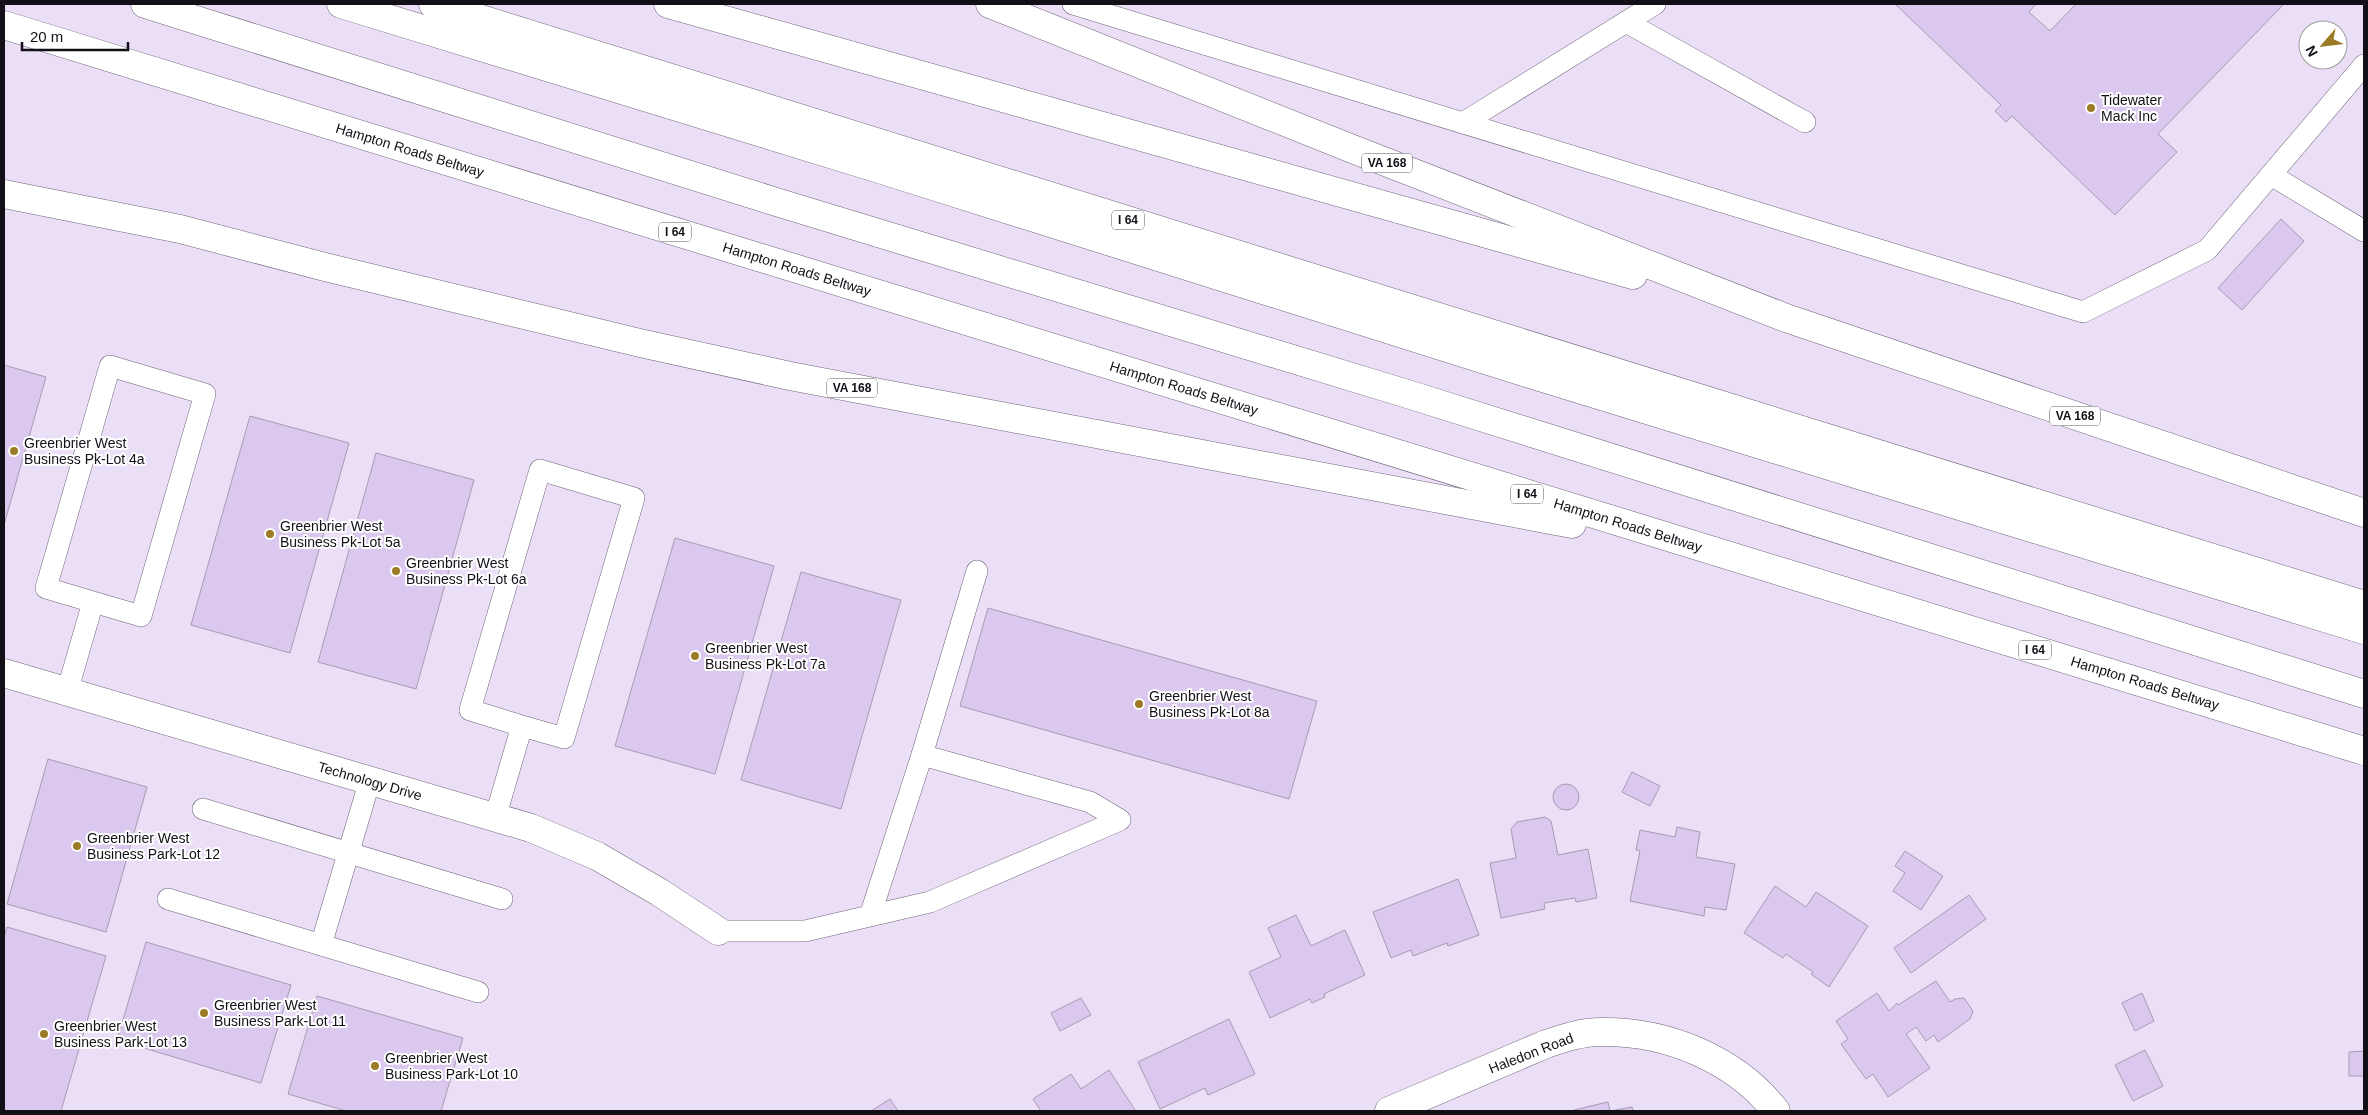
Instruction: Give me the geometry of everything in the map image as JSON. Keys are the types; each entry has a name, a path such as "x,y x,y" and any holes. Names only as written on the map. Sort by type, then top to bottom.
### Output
{"main road":[{"path":"145,4 792,207 1414,396 2364,694"},
{"path":"341,4 876,168 1543,378 2364,630"},
{"name":"I 64","path":"434,4 2364,605"},
{"path":"668,4 1786,318"},
{"name":"VA 168","path":"990,4 1364,154 1786,318 2364,513"},
{"name":"Hampton Roads Beltway","path":"4,25 2364,750"},
{"path":"4,176 180,229"},
{"name":"VA 168","path":"4,194 180,229 411,288 640,343 790,376 1707,549"},
{"name":"Technology Drive","path":"4,673 531,828 597,856 659,892 718,931"},
{"name":"Haledon Road","path":"1389,1111 1546,1044 1569,1036 1600,1032 1668,1040 1691,1048 1730,1069 1769,1102 1776,1111"}],"lane":[{"path":"1073,4 2083,312 2207,250 2364,65"},
{"path":"1463,123 1655,4"},
{"path":"1626,22 1805,122"},
{"path":"2271,175 2364,231"},
{"path":"110,366 205,394 141,616 93,602 46,588 110,366"},
{"path":"540,470 634,498 564,738 522,726 470,710 540,470"},
{"path":"870,916 922,756 977,571"},
{"path":"67,692 93,602"},
{"path":"495,818 522,726"},
{"path":"718,931 805,931 930,902 1120,820 1090,802 922,756"},
{"path":"321,945 370,780"},
{"path":"203,810 502,899"},
{"path":"168,898 478,992"}],"building":[{"name":"Tidewater Mack Inc","path":"1895,4 2036,4 2029,12 2050,31 2076,4 2284,4 2158,134 2177,152 2115,215 2012,116 2006,122 1995,111 2001,105"},
{"path":"2281,219 2304,241 2242,310 2218,288"},
{"name":"Greenbrier West Business Pk-Lot 4a","path":"4,365 46,377 4,525"},
{"name":"Greenbrier West Business Pk-Lot 5a","path":"250,416 349,443 290,653 191,625"},
{"name":"Greenbrier West Business Pk-Lot 6a","path":"376,453 474,480 416,689 318,662"},
{"name":"Greenbrier West Business Pk-Lot 7a","path":"675,538 774,566 715,774 615,746"},
{"path":"801,572 901,600 841,809 741,780"},
{"name":"Greenbrier West Business Pk-Lot 8a","path":"988,608 1317,701 1289,799 960,706"},
{"name":"Greenbrier West Business Park-Lot 12","path":"48,759 147,787 106,932 7,904"},
{"path":"1632,772 1660,786 1650,806 1622,792"},
{"path":"1566,784 1575,788 1579,797 1575,806 1566,810 1557,806 1553,797 1557,788"},
{"path":"1545,817 1551,821 1558,855 1588,849 1597,898 1576,902 1575,898 1544,903 1545,909 1501,918 1490,863 1516,858 1511,829 1517,822"},
{"path":"1677,827 1700,832 1696,857 1735,864 1726,910 1705,907 1704,916 1630,901 1640,851 1636,850 1640,830 1675,837"},
{"path":"1905,851 1943,876 1921,910 1893,891 1905,873 1895,866"},
{"path":"1458,879 1479,935 1448,946 1447,943 1413,956 1411,950 1391,958 1373,912"},
{"path":"1775,886 1806,907 1816,892 1868,926 1829,987 1811,974 1813,972 1786,954 1783,958 1744,933"},
{"path":"1969,895 1986,919 1911,973 1894,948"},
{"path":"1296,915 1311,946 1345,930 1365,975 1324,994 1325,997 1312,1003 1310,999 1270,1018 1249,972 1281,957 1268,928"},
{"name":"Greenbrier West Business Park-Lot 13","path":"7,927 106,956 61,1111 4,1111 4,937"},
{"name":"Greenbrier West Business Park-Lot 11","path":"146,942 291,985 261,1083 117,1040"},
{"path":"1936,981 1950,1002 1955,999 1964,998 1973,1011 1970,1019 1938,1042 1934,1035 1926,1041 1916,1027 1906,1034 1930,1068 1888,1097 1873,1074 1866,1079 1841,1044 1848,1039 1836,1021 1877,993 1889,1011 1897,1003 1898,1005"},
{"path":"2142,993 2154,1021 2135,1031 2122,1003"},
{"name":"Greenbrier West Business Park-Lot 10","path":"317,996 463,1038 441,1111 346,1111 288,1094"},
{"path":"1081,998 1091,1015 1060,1031 1051,1013"},
{"path":"1229,1019 1255,1074 1208,1095 1205,1088 1160,1109 1138,1062"},
{"path":"2145,1050 2163,1086 2133,1101 2115,1065"},
{"path":"2364,1051 2364,1076 2349,1076 2349,1052"},
{"path":"1109,1070 1135,1110 1041,1111 1033,1099 1071,1074 1081,1089"},
{"path":"890,1099 898,1111 871,1111"},
{"path":"1608,1102 1610,1111 1574,1111 1574,1110"},
{"path":"1632,1107 1633,1111 1610,1111"}],"place":[{"name":"Tidewater Mack Inc","path":"2091,108"},
{"name":"Greenbrier West Business Pk-Lot 4a","path":"14,451"},
{"name":"Greenbrier West Business Pk-Lot 5a","path":"270,534"},
{"name":"Greenbrier West Business Pk-Lot 6a","path":"396,571"},
{"name":"Greenbrier West Business Pk-Lot 7a","path":"695,656"},
{"name":"Greenbrier West Business Pk-Lot 8a","path":"1139,704"},
{"name":"Greenbrier West Business Park-Lot 12","path":"77,846"},
{"name":"Greenbrier West Business Park-Lot 11","path":"204,1013"},
{"name":"Greenbrier West Business Park-Lot 13","path":"44,1034"},
{"name":"Greenbrier West Business Park-Lot 10","path":"375,1066"}]}
